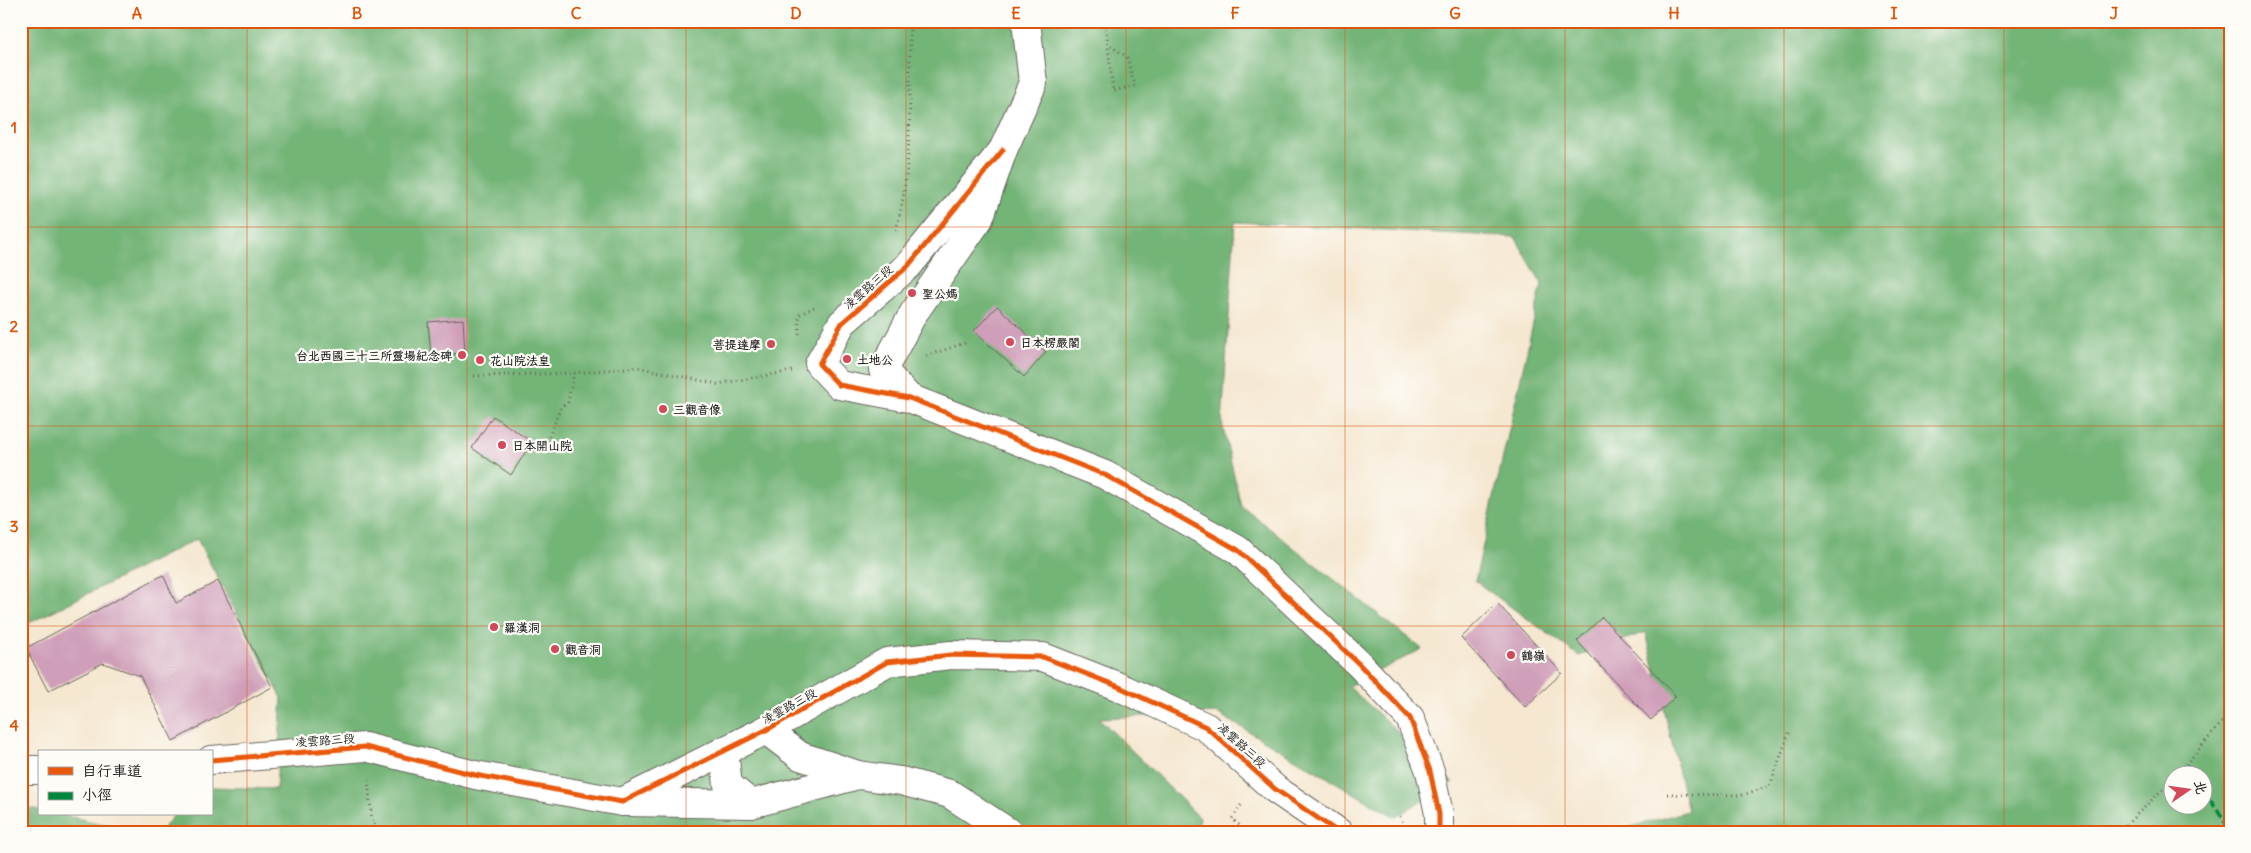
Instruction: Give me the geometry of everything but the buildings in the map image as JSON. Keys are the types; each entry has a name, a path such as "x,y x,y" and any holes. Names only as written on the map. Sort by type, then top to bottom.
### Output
{"street":[{"name":"凌雲路三段","path":"909,398 883,370 913,314 979,219 1003,150 1033,83 1026,21"},
{"name":"凌雲路三段","path":"1003,150 908,266 842,323 819,364 839,385 909,398 1105,475 1238,550 1359,664 1410,718 1430,771 1439,814 1439,832"},
{"name":"凌雲路三段","path":"212,760 365,747 475,775 622,802 766,730 887,662 951,655 1043,657 1116,686 1206,727 1275,789 1338,832"},
{"path":"766,730 800,756 858,775 900,781 950,794 1008,832"},
{"path":"724,751 728,785 751,804"},
{"path":"21,770 38,770"},
{"path":"622,802 751,804 858,775"}],"path":[{"path":"895,232 902,208 908,130 910,21"},
{"path":"1092,21 1106,30 1113,91 1135,86 1127,57 1108,44"},
{"path":"799,343 799,315 815,306"},
{"path":"474,376 574,374 637,367 717,384 800,370 819,364"},
{"path":"545,446 561,407 568,402 574,374"},
{"path":"2184,766 2230,713"},
{"path":"1666,794 1742,795 1770,786 1790,730"},
{"path":"365,747 372,821 380,832"},
{"path":"2119,832 2164,788"},
{"path":"1241,805 1232,818 1247,832"},
{"path":"1400,816 1408,832"}],"green space":[{"path":"21,21 2230,21 2230,832 1613,832 1688,811 1646,632 1579,656 1475,581 1542,284 1515,237 1235,222 1222,423 1241,506 1422,649 1348,686 1453,782 1395,817 1217,713 1099,718 1200,818 1196,832 160,832 173,816 212,816 212,787 276,789 282,698 197,539 23,626 29,655 21,658"},
{"path":"21,806 38,810 38,816 67,816 140,832 21,832"}],"marked path":[{"path":"2214,805 2230,829"}],"cycle path":[{"path":"1003,150 908,266 842,323 819,364 839,385 909,398 1105,475 1238,550 1359,664 1410,718 1430,771 1439,814 1439,832"},
{"path":"212,760 365,747 475,775 622,802 766,730 887,662 951,655 1043,657 1117,686 1206,727 1275,789 1338,832"}],"place":[{"name":"聖公媽","path":"912,293"},
{"name":"日本楞嚴閣","path":"1010,342"},
{"name":"菩提達摩","path":"771,344"},
{"name":"台北西國三十三所靈場紀念碑","path":"462,355"},
{"name":"土地公","path":"847,359"},
{"name":"花山院法皇","path":"480,360"},
{"name":"三觀音像","path":"663,409"},
{"name":"日本開山院","path":"502,445"},
{"name":"羅漢洞","path":"494,627"},
{"name":"觀音洞","path":"555,649"},
{"name":"鶴嶺","path":"1511,655"}]}
